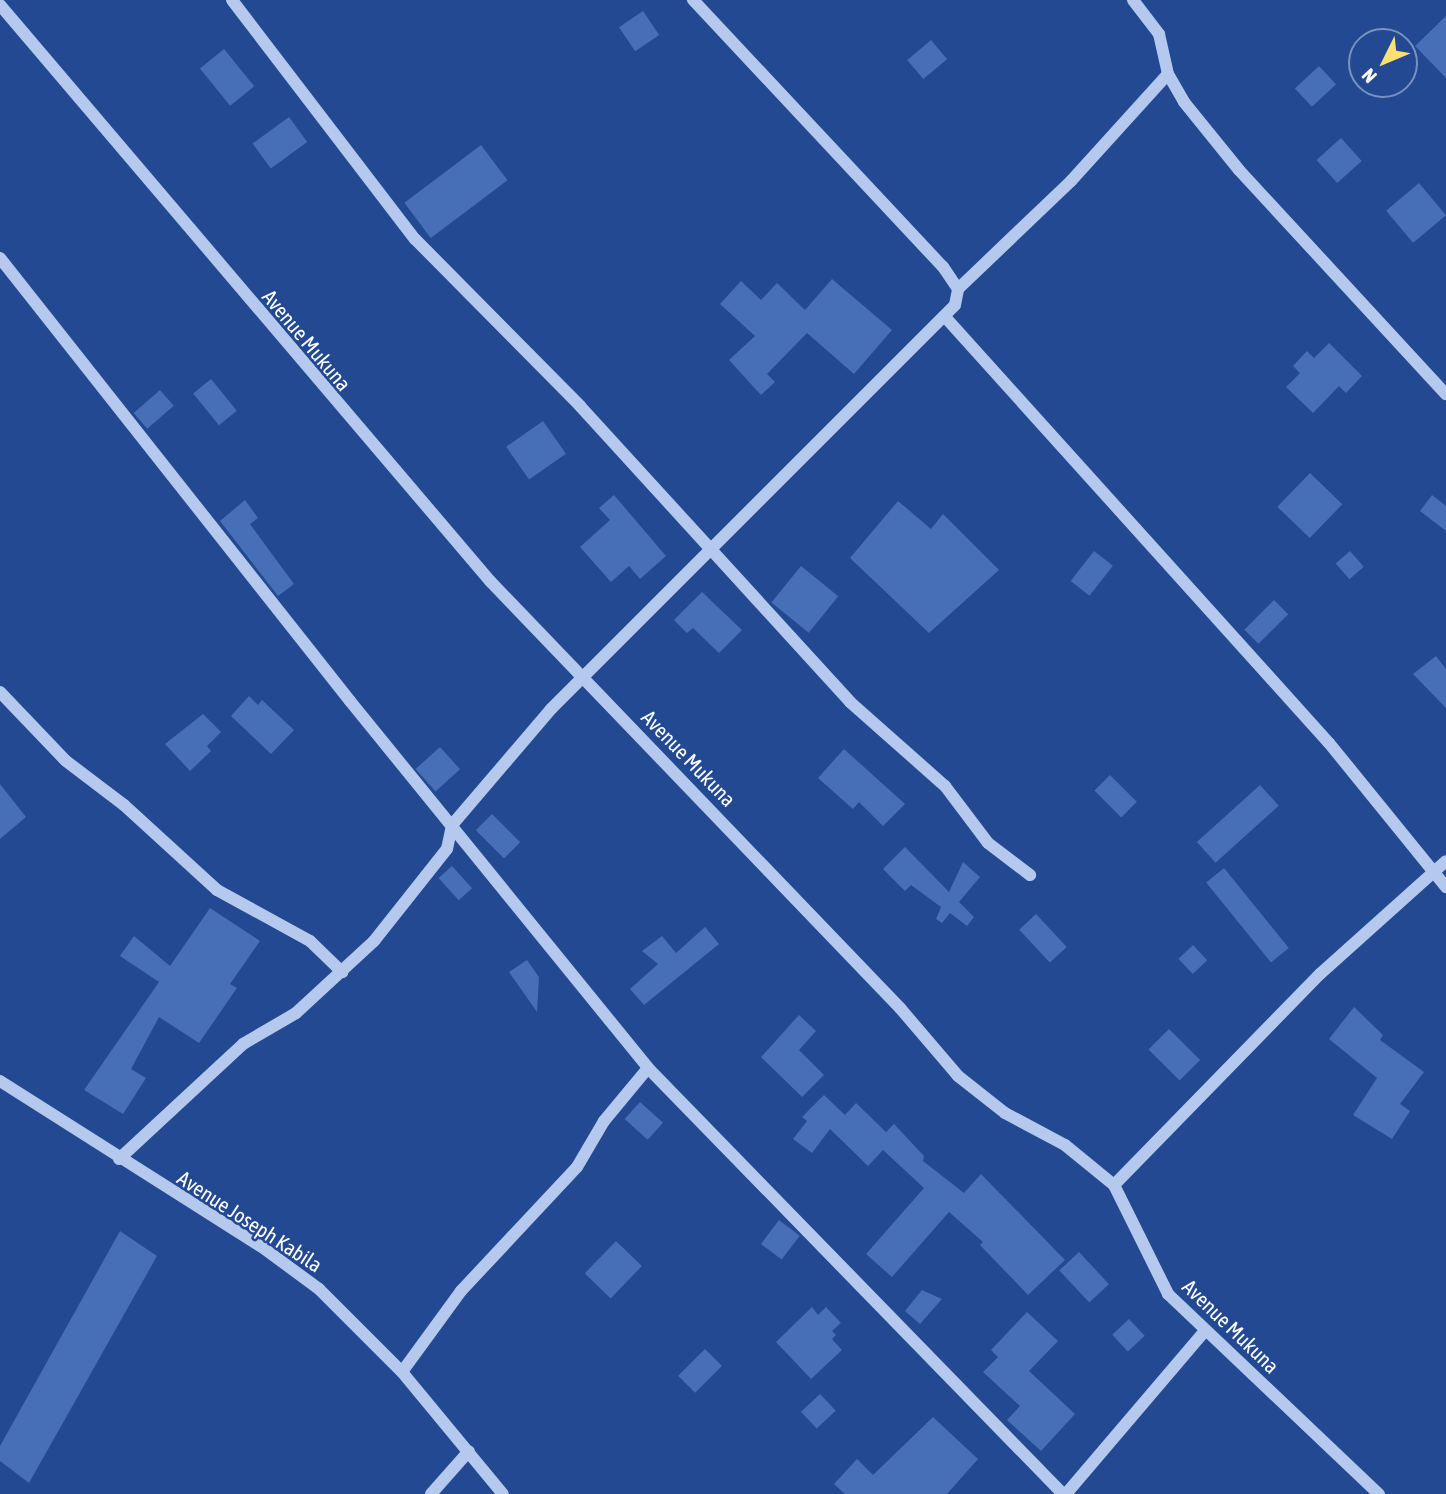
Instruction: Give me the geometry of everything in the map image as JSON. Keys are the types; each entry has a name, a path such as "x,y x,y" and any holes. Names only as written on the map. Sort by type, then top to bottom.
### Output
{"street":[{"path":"232,0 415,239 518,340 850,702 945,786 988,843 1030,875"},
{"path":"693,0 943,267 958,289"},
{"path":"1133,0 1159,34 1168,74 1184,102 1239,170 1446,394"},
{"name":"Avenue Mukuna","path":"0,5 490,582 584,676 900,1008 958,1076 1004,1113 1065,1145 1114,1185 1168,1294 1204,1332 1379,1494"},
{"path":"119,1160 243,1044 296,1013 374,941 447,849 452,825 584,676 710,548 946,318 958,289 1071,181 1168,74"},
{"path":"0,258 648,1068 1064,1494 1204,1332"},
{"path":"946,318 1329,743 1446,887"},
{"path":"0,692 66,761 124,805 217,890 310,941 342,972"},
{"path":"1114,1185 1320,975 1446,861"},
{"path":"402,1372 461,1292 577,1167 604,1121 648,1068"},
{"name":"Avenue Joseph Kabila","path":"0,1081 119,1160 267,1250 319,1289 402,1372 502,1494"},
{"path":"431,1494 468,1451"}],"building":[{"path":"643,11 659,35 635,51 619,27"},
{"path":"1446,16 1446,78 1418,49 1418,43"},
{"path":"931,40 947,59 923,79 907,60"},
{"path":"224,49 254,86 230,106 200,69"},
{"path":"1319,66 1336,84 1312,107 1295,89"},
{"path":"289,117 307,142 271,169 253,143"},
{"path":"1341,138 1362,161 1337,183 1316,160"},
{"path":"481,145 507,180 431,238 404,203"},
{"path":"1419,183 1446,215 1413,243 1386,211"},
{"path":"832,279 892,330 854,374 807,333 767,374 775,382 761,395 729,360 755,336 720,304 741,281 761,300 777,283 805,310"},
{"path":"1329,343 1362,376 1346,393 1339,386 1313,413 1286,387 1300,373 1293,366 1307,351 1314,358"},
{"path":"211,379 237,411 219,425 193,393"},
{"path":"160,390 174,406 147,429 134,413"},
{"path":"543,421 566,454 529,480 506,447"},
{"path":"1310,473 1342,504 1310,538 1277,507"},
{"path":"614,495 666,556 640,579 629,566 611,582 580,547 610,520 599,508"},
{"path":"1432,495 1446,506 1446,531 1420,511"},
{"path":"245,500 258,518 250,524 294,584 278,596 220,521"},
{"path":"898,501 931,529 943,514 999,570 929,633 850,558"},
{"path":"1094,551 1113,566 1090,596 1071,581"},
{"path":"1350,551 1364,567 1349,579 1336,563"},
{"path":"801,566 838,596 809,633 771,603"},
{"path":"702,592 742,630 719,653 693,628 687,633 674,620"},
{"path":"1274,600 1288,614 1258,644 1244,630"},
{"path":"1436,656 1446,669 1446,708 1413,674"},
{"path":"249,696 258,705 262,700 294,730 271,754 231,716"},
{"path":"203,714 221,732 207,746 211,751 190,771 165,744"},
{"path":"440,747 460,769 436,791 415,769"},
{"path":"844,749 905,804 883,826 859,802 853,809 818,778"},
{"path":"1110,775 1137,802 1121,817 1094,791"},
{"path":"0,784 26,817 0,839"},
{"path":"1260,785 1279,806 1216,863 1197,842"},
{"path":"492,814 520,842 504,859 476,830"},
{"path":"905,847 949,892 963,862 980,877 959,902 974,917 967,926 950,913 942,923 936,919 941,907 911,885 905,891 883,869"},
{"path":"452,866 472,888 459,900 439,878"},
{"path":"1224,868 1289,948 1271,963 1206,882"},
{"path":"210,908 260,941 230,984 237,988 199,1043 159,1017 131,1069 146,1078 123,1114 84,1090 159,982 120,956 134,936 170,966"},
{"path":"1036,914 1067,947 1050,963 1019,930"},
{"path":"705,927 719,944 644,1005 630,989 658,964 642,951 662,936 676,953"},
{"path":"1193,945 1207,960 1193,974 1178,959"},
{"path":"527,960 539,977 537,1012 509,972"},
{"path":"1354,1007 1383,1035 1380,1040 1424,1072 1400,1104 1410,1111 1392,1139 1353,1115 1377,1078 1329,1039"},
{"path":"799,1015 816,1031 799,1050 824,1075 802,1097 761,1057"},
{"path":"1169,1029 1200,1060 1180,1081 1148,1050"},
{"path":"824,1095 845,1115 856,1103 886,1132 894,1124 924,1156 923,1161 964,1193 981,1174 1065,1260 1028,1295 980,1245 983,1242 949,1212 892,1277 866,1254 924,1188 883,1150 868,1166 830,1129 812,1153 793,1139 807,1121 802,1117"},
{"path":"640,1102 663,1123 648,1140 625,1119"},
{"path":"779,1220 800,1236 782,1260 761,1244"},
{"path":"120,1231 157,1256 29,1483 0,1461 0,1446"},
{"path":"616,1241 642,1266 611,1298 585,1273"},
{"path":"1079,1252 1109,1284 1089,1303 1059,1270"},
{"path":"922,1290 942,1299 920,1324 905,1311"},
{"path":"812,1307 818,1315 826,1307 841,1323 832,1331 836,1335 832,1339 842,1350 811,1379 776,1342"},
{"path":"1027,1312 1058,1341 1029,1371 1075,1414 1041,1451 1007,1420 1020,1406 983,1372 998,1357 991,1350"},
{"path":"1129,1319 1145,1336 1128,1352 1112,1335"},
{"path":"705,1349 722,1366 695,1393 678,1376"},
{"path":"820,1394 836,1411 817,1429 801,1412"},
{"path":"933,1417 978,1459 947,1494 845,1494 834,1484 857,1459 873,1475"}]}
